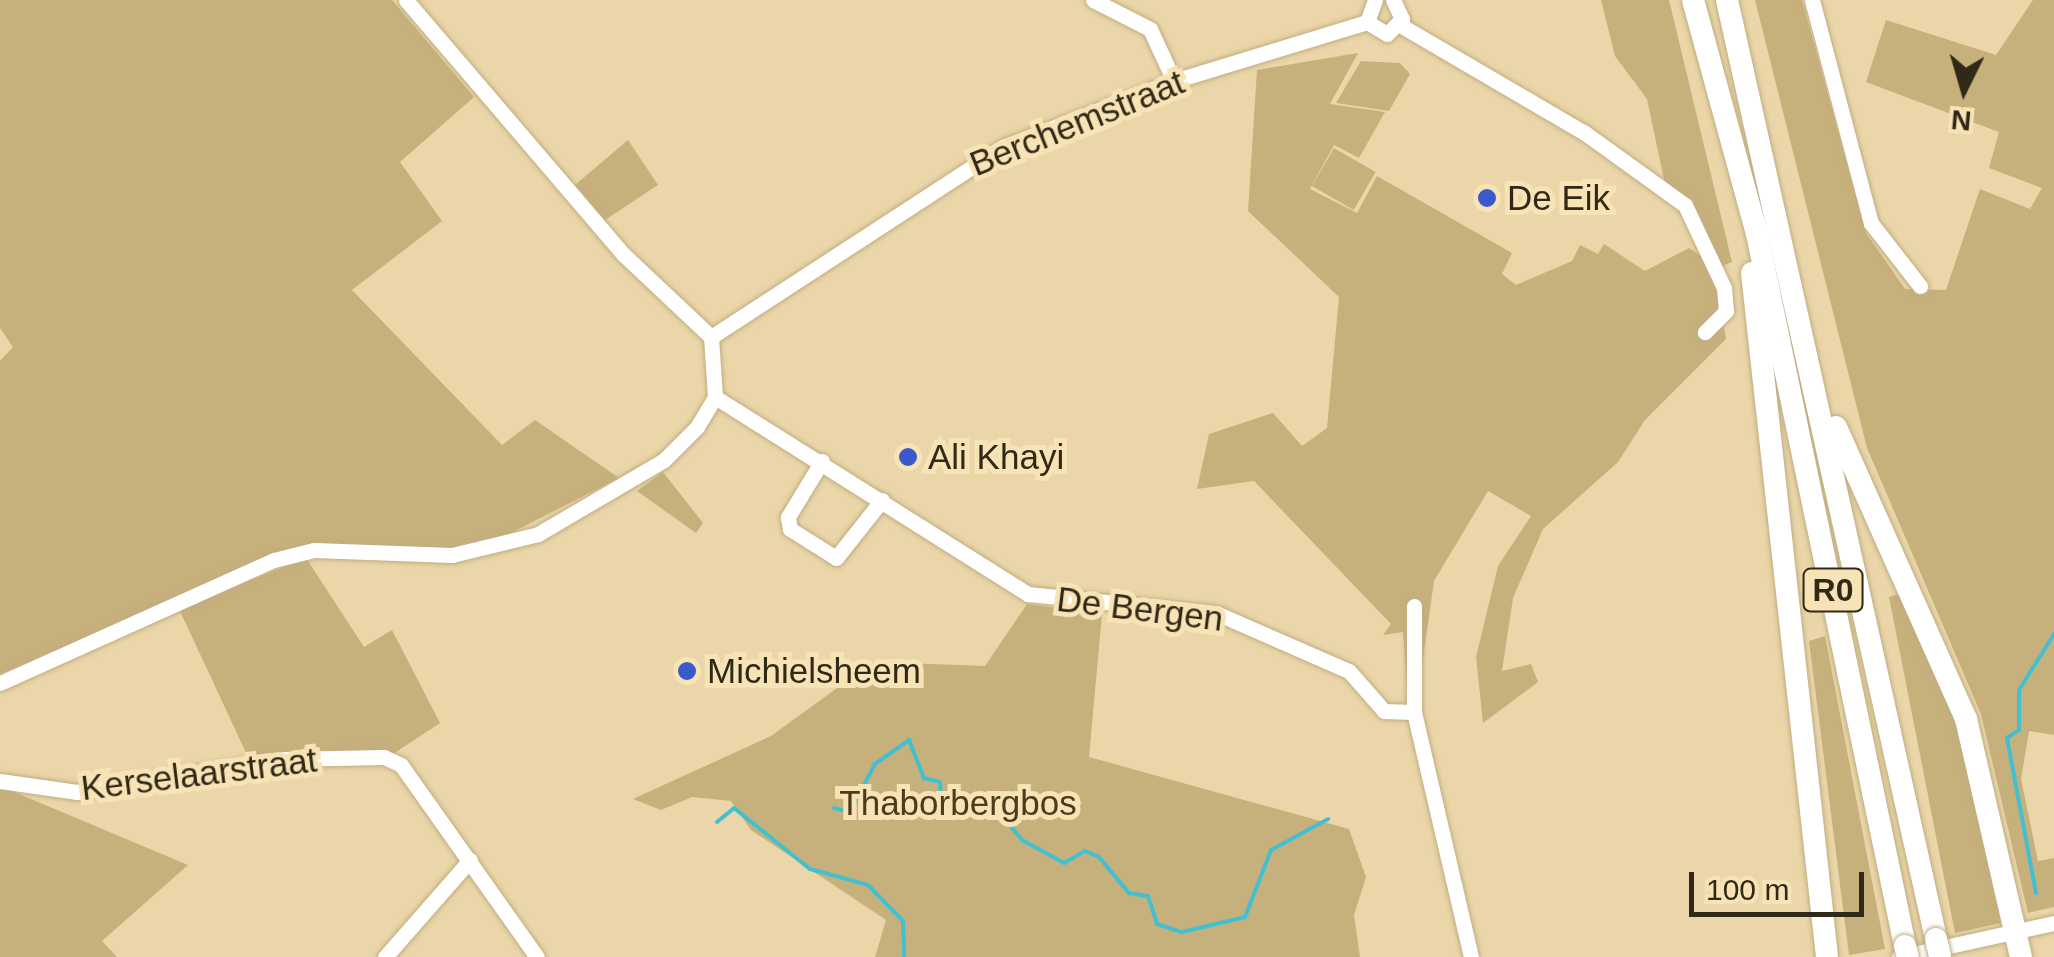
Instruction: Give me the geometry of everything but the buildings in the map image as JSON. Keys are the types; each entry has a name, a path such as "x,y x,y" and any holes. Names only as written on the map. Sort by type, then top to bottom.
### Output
{"highway":[{"name":"R0","path":"1693,0 1757,234 1904,953"},
{"name":"R0","path":"1727,0 1826,411 1938,948"},
{"path":"1757,234 1752,275 1827,957"},
{"path":"1826,411 1966,719 2021,957"}],"street":[{"path":"0,683 274,560 314,550 472,553 538,534 681,445 715,397 711,337 622,254 406,0"},
{"path":"1094,0 1150,29 1174,81"},
{"path":"1812,0 1872,223 1920,286"},
{"path":"1367,22 1371,1"},
{"path":"1401,2 1400,26 1585,133 1684,205 1724,288 1726,311 1705,332"},
{"name":"Berchemstraat","path":"711,337 954,172 1174,81 1367,22 1380,34 1400,26"},
{"name":"De Bergen","path":"715,397 1028,594 1216,613 1349,672 1384,710 1414,712"},
{"path":"822,461 788,517 836,558 882,500"},
{"path":"1414,606 1414,712 1471,957"},
{"name":"Kerselaarstraat","path":"0,781 76,792 286,759 384,757 401,765 537,957"},
{"path":"385,957 470,860"},
{"path":"1904,953 2054,923"}],"green space":[{"path":"0,0 392,0 474,97 400,162 442,221 352,290 502,445 535,420 619,478 499,539 449,548 308,545 0,674 0,361 13,347 0,328"},
{"path":"1601,0 1669,0 1732,262 1722,266 1665,184 1647,99 1615,56"},
{"path":"1755,0 1802,0 1866,233 1905,289 1946,290 1980,189 2030,209 2042,188 1989,168 1999,132 1866,82 1886,20 1996,55 2033,0 2054,0 2054,735 2029,731 2021,779 2038,861 2054,858 2054,907 2028,913 1981,714 1867,448"},
{"path":"1358,53 1330,104 1385,112 1359,158 1334,145 1310,189 1357,213 1377,176 1512,253 1502,274 1516,285 1572,261 1580,245 1598,254 1604,244 1645,271 1689,248 1713,264 1726,339 1645,420 1618,462 1543,529 1513,598 1502,671 1531,664 1538,682 1483,723 1476,657 1498,566 1531,516 1488,491 1434,581 1417,702 1408,702 1403,632 1383,635 1391,624 1254,481 1197,489 1209,434 1273,413 1302,446 1327,428 1339,297 1248,211 1257,70"},
{"path":"1361,61 1400,63 1410,74 1389,111 1336,103"},
{"path":"628,140 658,185 605,220 575,185"},
{"path":"1334,148 1376,172 1354,210 1312,186"},
{"path":"663,472 703,523 696,533 637,491"},
{"path":"306,558 364,647 392,630 440,723 393,754 248,757 179,609"},
{"path":"1903,593 1955,718 2001,923 1955,933 1889,597"},
{"name":"Thaborbergbos","path":"1027,604 1102,614 1089,757 1349,829 1366,877 1354,915 1360,957 875,957 886,920 751,830 731,801 692,797 661,810 633,799 771,736 873,662 985,666"},
{"path":"1825,636 1885,949 1849,955 1809,641"},
{"path":"0,786 188,865 102,941 117,957 0,957"}],"waterway":[{"path":"2036,893 2007,738 2019,730 2019,690 2054,634"},
{"path":"834,808 850,812 875,764 909,740 924,778 940,782 941,799 988,799 1022,840 1064,863 1085,851 1099,857 1129,893 1148,896 1157,924 1182,932 1245,917 1271,850 1328,819"},
{"path":"717,822 734,808 810,869 868,885 903,921 904,957"}],"place":[{"name":"De Eik","path":"1487,198"},
{"name":"Ali Khayi","path":"908,457"},
{"name":"Michielsheem","path":"687,671"}]}
